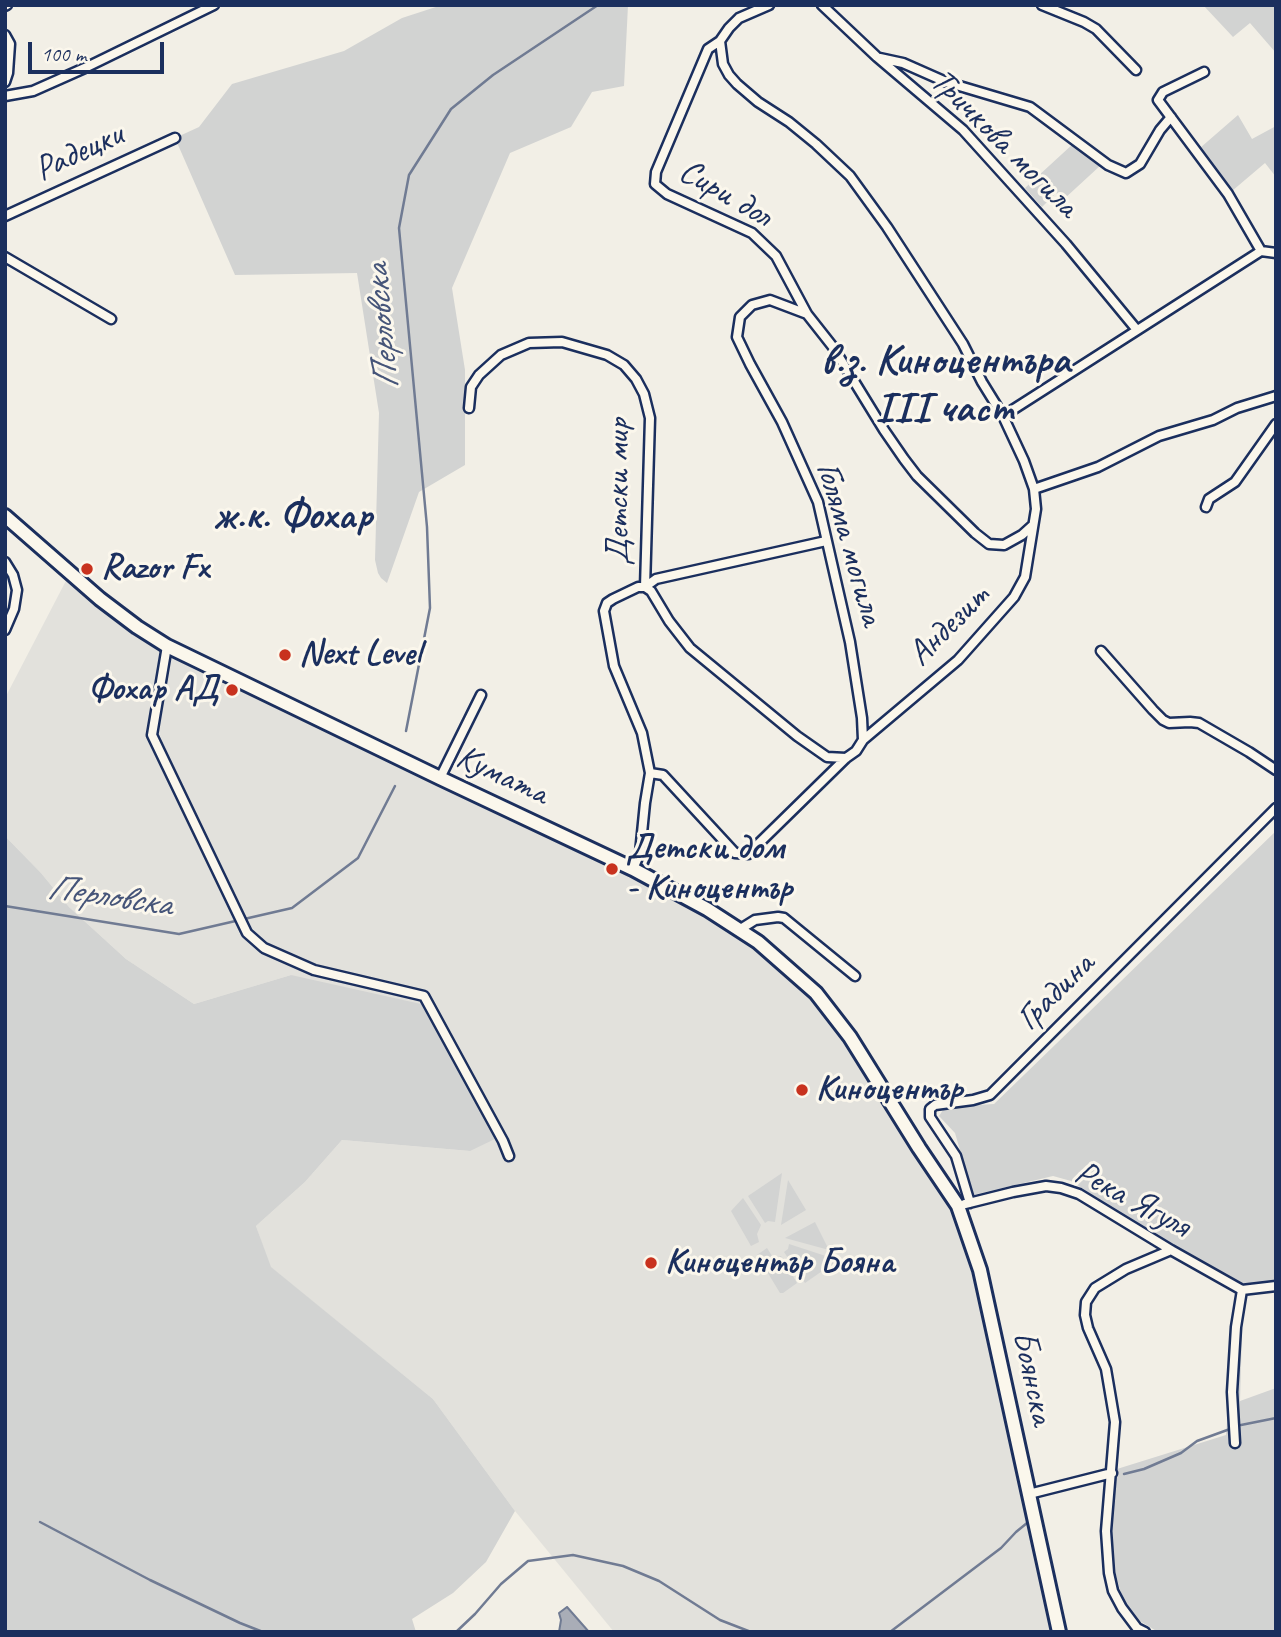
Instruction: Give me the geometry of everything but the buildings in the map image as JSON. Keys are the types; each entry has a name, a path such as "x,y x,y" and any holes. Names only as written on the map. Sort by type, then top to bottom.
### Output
{"main road":[{"name":"Кумата","path":"5,516 100,599 167,646 633,869 707,909 758,942 816,993 858,1049 919,1148"},
{"name":"Боянска","path":"919,1148 964,1204 1059,1632"}],"street":[{"path":"5,96 33,91 214,5"},
{"path":"769,5 739,18 729,28 720,41 723,64 737,84 758,102 789,122 850,176 924,282 963,344 1003,416 1024,461 1034,489 1036,509 1032,526"},
{"name":"Тричкова могила","path":"821,5 963,130 1066,244 1138,330"},
{"path":"1042,5 1096,29 1136,71"},
{"path":"5,35 10,44 5,82"},
{"name":"Сири дол","path":"720,41 708,49 656,172 654,184 667,194 752,233 776,257 807,314"},
{"path":"877,57 903,63 946,82 1030,107 1108,165 1126,173 1140,164 1171,117"},
{"path":"1205,72 1163,92 1158,100 1228,194 1261,251"},
{"name":"Радецки","path":"5,216 175,138"},
{"path":"1003,416 1261,251 1276,253"},
{"path":"5,257 111,319"},
{"name":"Голяма могила","path":"863,740 850,642 818,502 782,422 737,337 740,317 752,305 770,300 807,314 833,347 910,468 975,533 989,544 1004,545 1032,526"},
{"name":"Детски мир","path":"469,408 471,387 479,375 501,355 529,343 562,342 598,352 624,365 644,394 650,418 645,587 638,587 613,599 607,603 604,611 614,666 642,733 650,773 640,853 633,869"},
{"path":"1034,489 1098,467 1159,436 1213,420 1237,408 1276,396"},
{"path":"1206,507 1209,499 1235,482 1276,424"},
{"name":"Андезит","path":"863,740 958,660 1014,597 1025,577 1032,526"},
{"path":"826,541 656,579 645,587 651,591 690,648 797,736 827,757 846,758"},
{"path":"5,562 13,575 17,590 15,609 5,630"},
{"path":"167,646 152,735 247,933 264,948 314,970 424,996 509,1156"},
{"path":"1101,651 1163,719 1169,723 1199,723 1276,770"},
{"path":"440,778 481,695"},
{"path":"650,773 663,775 735,853 748,854 856,751 863,740"},
{"name":"Градина","path":"964,1204 956,1156 930,1117 930,1109 935,1105 990,1095 1276,808"},
{"path":"739,930 755,920 784,918 855,976"},
{"name":"Река Ягуля","path":"964,1204 1046,1186 1061,1188 1079,1195 1242,1290"},
{"path":"1144,1632 1137,1628 1122,1608 1113,1591 1109,1573 1106,1531 1115,1422 1106,1369 1085,1315 1086,1302 1095,1287 1126,1269 1171,1250"},
{"path":"1235,1443 1232,1392 1236,1327 1242,1290 1276,1286"},
{"path":"1029,1494 1112,1473"}],"shaded area":[{"path":"442,5 628,5 624,86 592,92 571,127 510,153 452,288 465,370 465,465 419,492 387,583 378,573 375,560 379,413 357,273 235,275 175,138 199,127 232,84 344,51 402,18"},
{"path":"1203,5 1276,5 1276,53 1250,23 1233,37"},
{"path":"1238,115 1252,139 1276,126 1276,177 1265,163 1232,191 1200,148"},
{"path":"1074,143 1101,165 1064,199 1056,193 1042,207 1025,188"},
{"path":"70,573 137,627 707,909 816,993 958,1206 980,1270 1059,1632 614,1632 515,1511 433,1399 270,1267 256,1226 305,1182 342,1140 470,1151 291,975 194,1004 126,959 69,907 5,836 5,698"},
{"path":"1276,831 1276,1287 1243,1297 1240,1401 1276,1388 1276,1632 1158,1632 1135,1618 1122,1597 1114,1568 1111,1527 1117,1469 1226,1435 1238,1286 1071,1181 1053,1176 973,1195 955,1133 939,1116 945,1107 994,1104"},
{"path":"5,836 69,907 126,959 194,1004 291,975 421,1004 497,1138 470,1151 342,1140 305,1182 256,1226 271,1267 433,1399 515,1511 486,1562 453,1593 412,1619 416,1632 5,1632"},
{"path":"782,1173 775,1222 765,1223 748,1196"},
{"path":"788,1180 806,1210 781,1225"},
{"path":"743,1198 761,1225 757,1234 759,1242 751,1246 731,1211"},
{"path":"815,1222 829,1250 785,1238"},
{"path":"789,1244 838,1260 805,1283 784,1252"},
{"path":"767,1248 774,1259 781,1256 797,1283 783,1293 780,1293 757,1255"},
{"path":"567,1607 589,1632 559,1632 559,1613"}],"waterway":[{"name":"Перловска","path":"406,731 430,608 427,527 399,228 409,175 451,109 493,75 598,5"},
{"name":"Перловска","path":"5,906 179,934 292,908 358,858 395,786"},
{"path":"1241,1425 1276,1418"},
{"path":"1124,1474 1144,1469 1181,1453 1197,1441 1230,1429"},
{"path":"40,1522 150,1580 263,1632"},
{"path":"890,1632 1001,1548 1027,1523"},
{"path":"456,1632 501,1584 528,1561 573,1555 623,1566 659,1581 720,1620 751,1632"}],"place":[{"name":"Razor Fx","path":"87,569"},
{"name":"Next Level","path":"285,655"},
{"name":"Фохар АД","path":"232,690"},
{"name":"Детски дом - Киноцентър","path":"612,869"},
{"name":"Киноцентър","path":"802,1090"},
{"name":"Киноцентър Бояна","path":"651,1263"}],"district":[{"name":"в.з. Киноцентъра ІІІ част","path":"945,386"},
{"name":"ж.к. Фохар","path":"293,517"}]}
